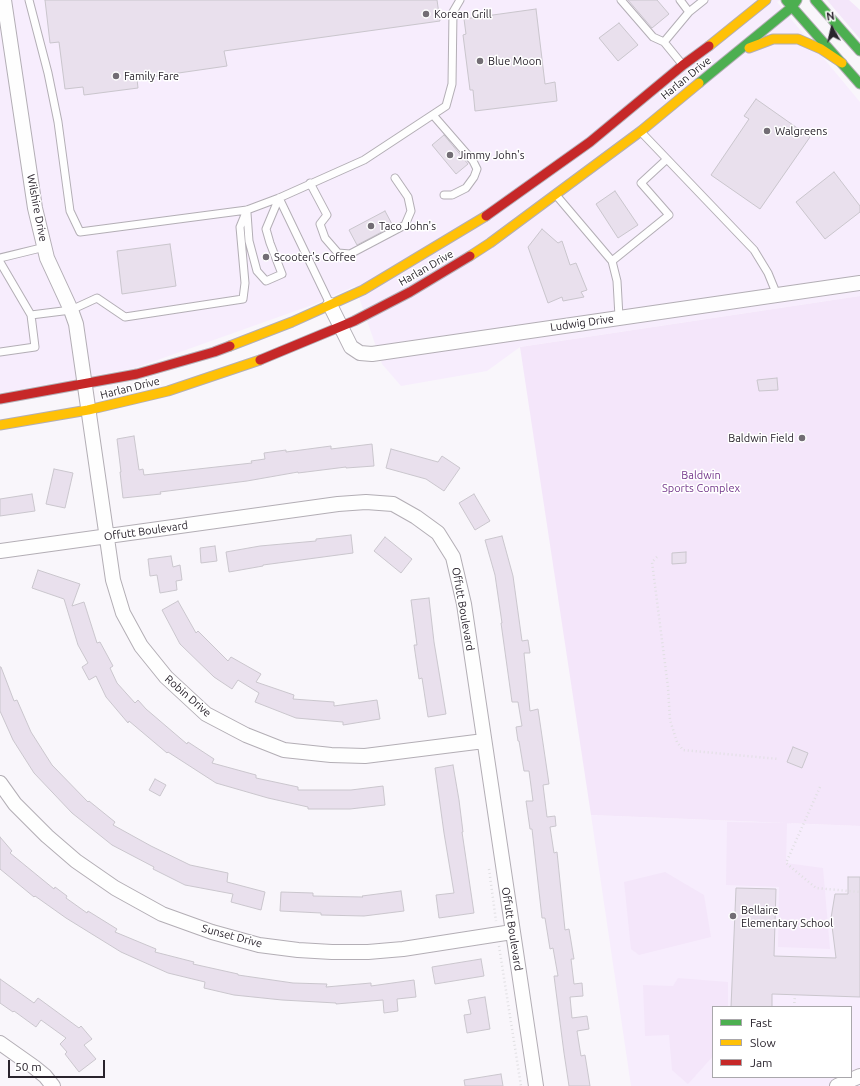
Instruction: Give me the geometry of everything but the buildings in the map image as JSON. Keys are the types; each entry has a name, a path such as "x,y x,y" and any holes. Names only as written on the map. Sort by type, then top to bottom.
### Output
{"main road":[{"name":"Harlan Drive","path":"0,399 85,385 136,374 214,352 292,322 350,297 388,276 501,207 590,142 683,65 766,0"},
{"path":"814,0 860,51"},
{"name":"Harlan Drive","path":"0,425 88,410 168,391 213,377 341,328 410,292 490,243 556,195 640,131 723,64 792,2"},
{"path":"792,2 860,84"},
{"path":"723,64 749,48 763,42 785,38 798,38 810,43 842,63"}],"street":[{"name":"Wilshire Drive","path":"4,0 35,208 47,258 72,310 76,324 88,410"},
{"name":"Ludwig Drive","path":"330,305 351,347 360,353 372,354 860,283"},
{"name":"Robin Drive","path":"88,410 113,580 123,613 141,646 166,677 206,714 246,735 284,750 331,755 364,756 484,741"},
{"name":"Offutt Boulevard","path":"0,551 106,536 132,534 338,504 366,502 393,504 416,517 438,533 453,557 464,604 536,1086"},
{"name":"Sunset Drive","path":"0,782 15,804 47,836 76,861 115,888 162,914 212,932 259,945 298,950 368,952 403,949 512,932"},
{"path":"0,1043 34,1067 53,1086"},
{"path":"837,1086 860,1076"}],"lane":[{"path":"29,0 48,73 58,122 70,211 80,232 247,210 279,198 364,160 446,106 452,84 453,12 460,0"},
{"path":"621,0 653,37 664,42 683,65"},
{"path":"680,0 689,12"},
{"path":"664,42 689,12 704,0"},
{"path":"433,115 473,161 477,169 474,177 466,188 452,195 444,195"},
{"path":"640,131 754,250 768,272 777,295"},
{"path":"612,261 668,215 641,183 667,159"},
{"path":"310,183 327,215 320,224 325,238 338,253 350,254 405,225 412,211 408,197 395,178"},
{"path":"556,195 612,261 617,281 619,317"},
{"path":"247,210 249,241 257,270 266,281 282,274 270,244 266,229 279,198"},
{"path":"279,198 330,305"},
{"path":"31,315 72,310 97,298 125,317 243,299 245,283 240,227 247,210"},
{"path":"0,258 45,247"},
{"path":"0,262 31,315 35,347 0,352"}],"path":[{"path":"657,556 652,562 668,687 670,720 677,742 683,750 779,759"},
{"path":"820,787 786,863 816,888 860,892"},
{"path":"488,863 520,1086"},
{"path":"794,1006 795,995"}],"shaded area":[{"path":"0,0 781,0 777,2 860,102 860,296 520,347 487,371 401,386 382,364 355,286 315,304 135,368 0,393"},
{"name":"Bellaire Elementary School","path":"591,815 860,826 860,1086 631,1086"}],"green space":[{"path":"827,0 849,0 860,10 860,39"},
{"name":"Baldwin Sports Complex","path":"860,296 860,826 591,815 520,347"},
{"path":"727,822 787,823 786,863 823,868 830,949 778,947 779,887 726,885"},
{"path":"665,872 704,895 711,937 639,955 631,949 624,882"},
{"path":"678,978 728,982 728,1006 712,1006 712,1057 688,1084 672,1070 669,1035 645,1036 643,985 673,986"}],"traffic: fast":[{"path":"786,0 860,84"},
{"path":"699,83 792,7 797,0"},
{"path":"815,0 860,51"}],"traffic: slow":[{"path":"709,46 766,0"},
{"path":"749,48 773,39 798,39 821,49 842,63"},
{"path":"470,256 490,243 641,131 699,83"},
{"path":"230,346 292,322 363,290 486,216"},
{"path":"0,425 88,410 168,391 260,360"}],"traffic: jam":[{"path":"486,216 590,142 683,65 709,46"},
{"path":"260,360 354,321 410,292 470,256"},
{"path":"0,399 137,374 230,346"}],"place":[{"name":"Korean Grill","path":"426,14"},
{"name":"Blue Moon","path":"480,61"},
{"name":"Family Fare","path":"116,76"},
{"name":"Walgreens","path":"767,131"},
{"name":"Jimmy John's","path":"450,155"},
{"name":"Taco John's","path":"371,226"},
{"name":"Scooter's Coffee","path":"266,257"},
{"name":"Baldwin Field","path":"802,438"},
{"name":"Bellaire Elementary School","path":"733,916"}]}
